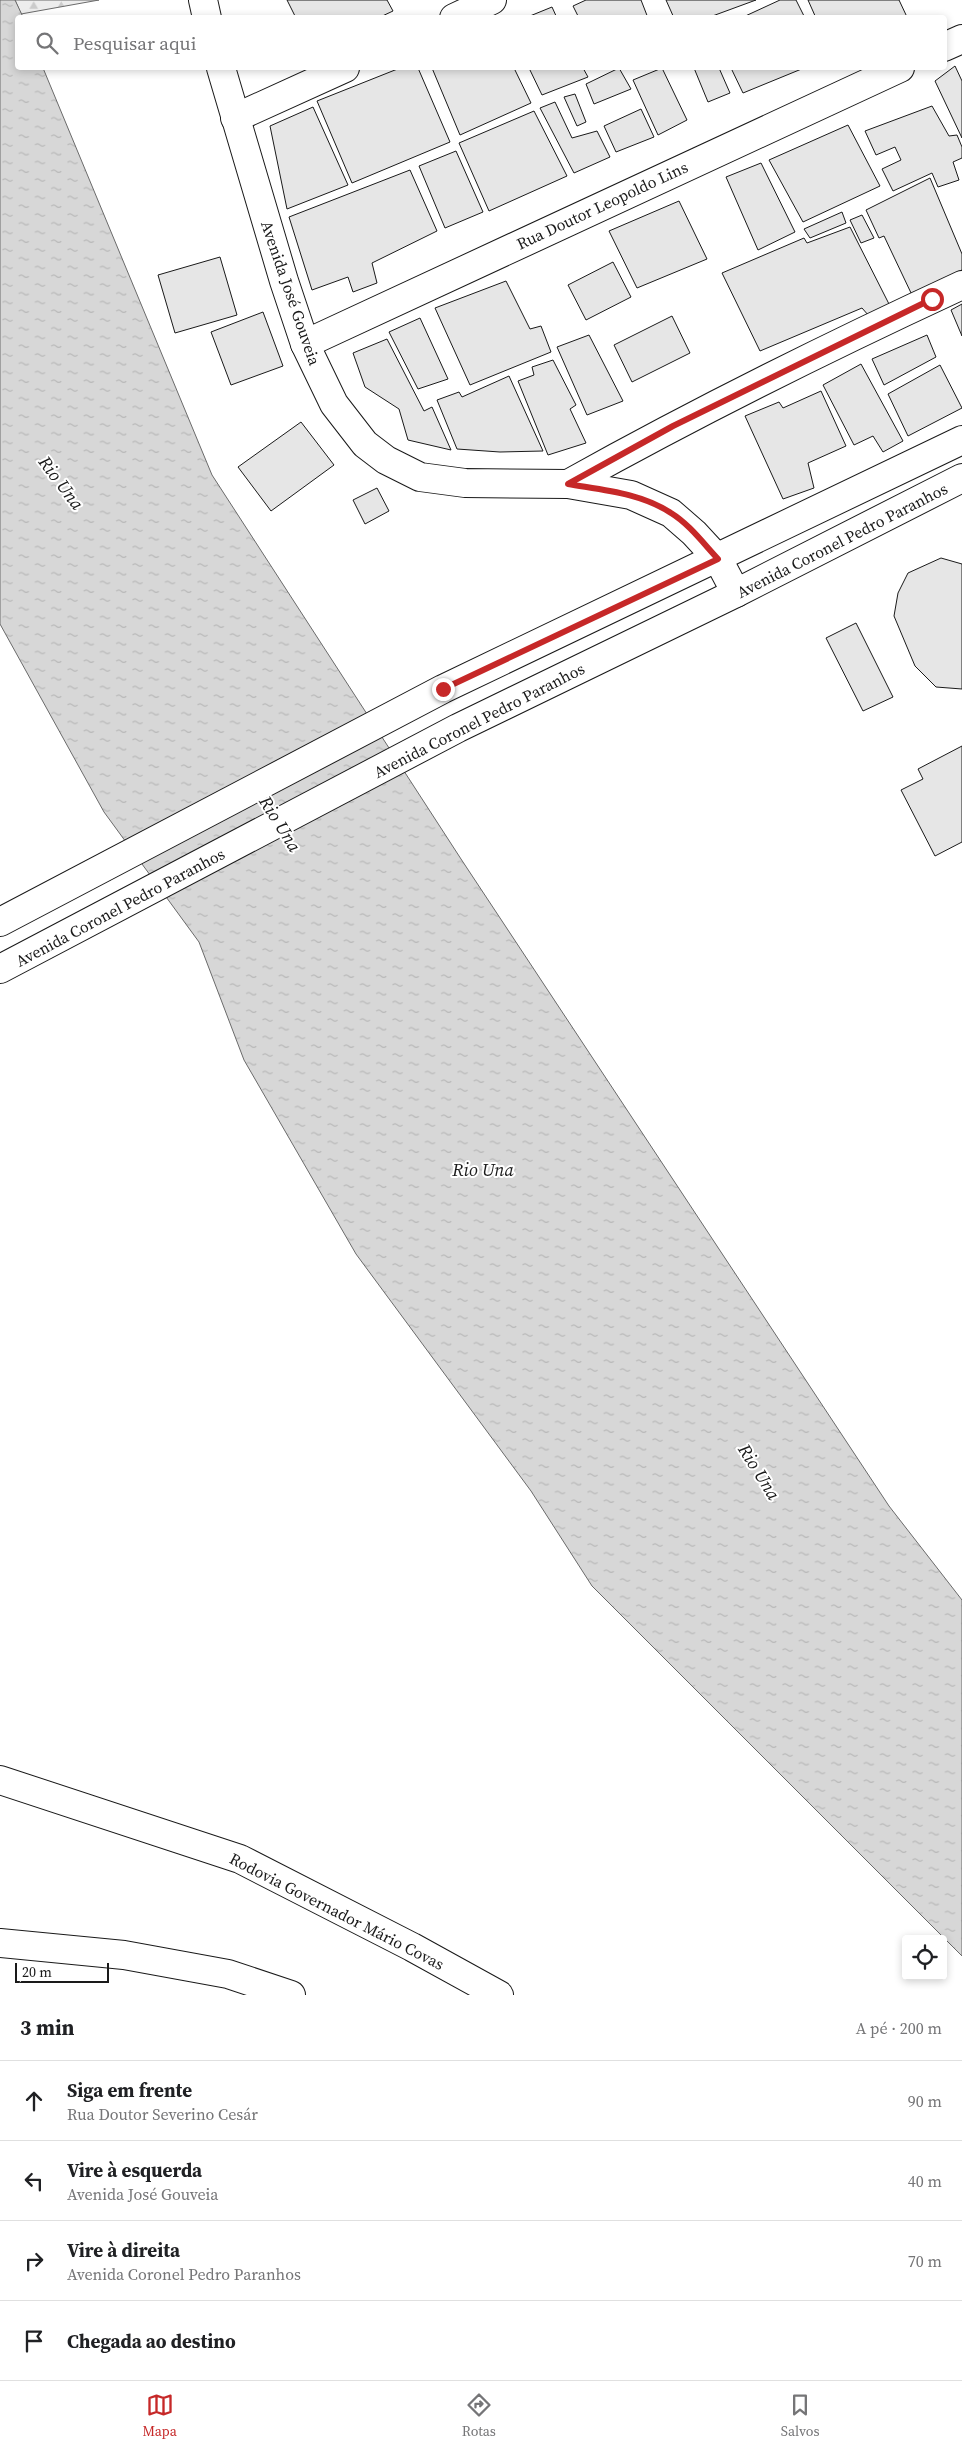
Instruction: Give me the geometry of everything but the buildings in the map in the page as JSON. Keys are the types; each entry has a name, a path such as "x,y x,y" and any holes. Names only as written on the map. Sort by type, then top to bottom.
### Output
{"main road":[{"path":"202,0 206,15"},
{"path":"460,15 492,0"},
{"path":"947,46 962,39"},
{"name":"Avenida José Gouveia","path":"222,70 305,344 334,404 364,444 386,460 420,477 465,483 568,484 631,494 671,512 694,533 718,559 736,593"},
{"path":"235,118 341,70"},
{"name":"Rua Doutor Leopoldo Lins","path":"305,344 896,70"},
{"path":"568,484 716,404 962,285"},
{"path":"0,922 443,689 718,559 962,440"},
{"name":"Avenida Coronel Pedro Paranhos","path":"0,970 458,728 736,593 962,478"},
{"name":"Rodovia Governador Mário Covas","path":"0,1780 240,1859 412,1947 499,1995"},
{"path":"0,1943 124,1955 228,1974 291,1995"}],"green space":[{"path":"15,0 99,0 21,14"}],"water":[{"name":"Rio Una","path":"0,0 15,0 22,15 15,15 15,70 44,70 212,475 461,859 889,1506 962,1600 962,1956 947,1941 947,1935 941,1935 592,1586 531,1491 356,1254 244,1060 199,942 104,812 0,624"}],"route":[{"path":"443,689 718,559 671,512 631,494 568,484 673,426 932,299"}]}
